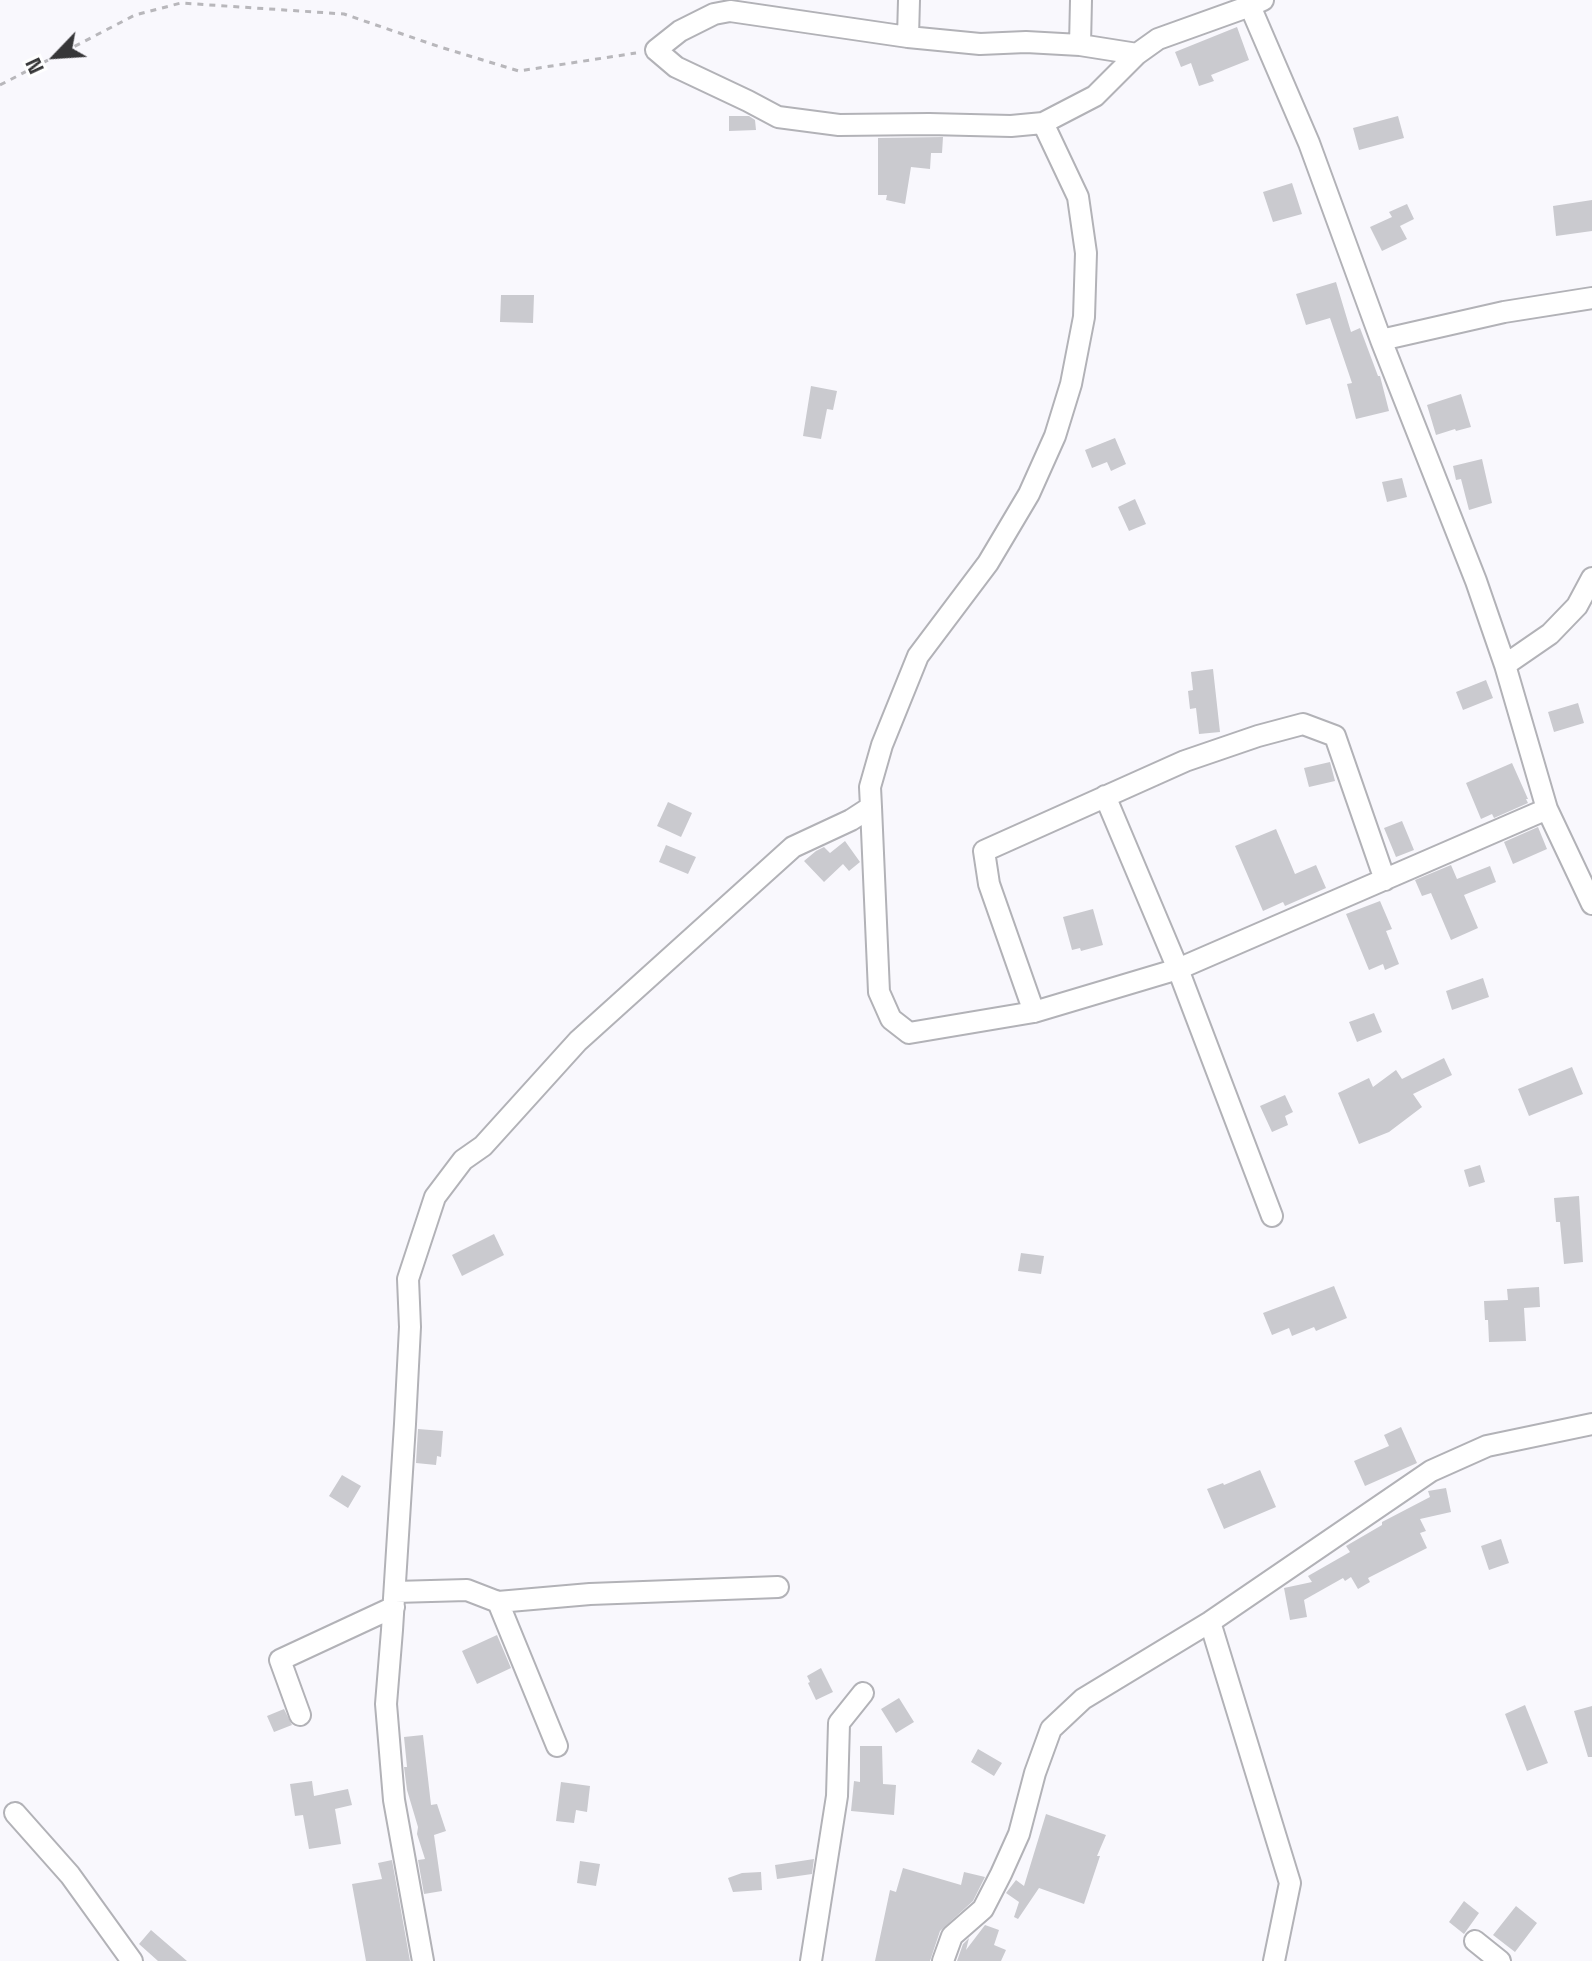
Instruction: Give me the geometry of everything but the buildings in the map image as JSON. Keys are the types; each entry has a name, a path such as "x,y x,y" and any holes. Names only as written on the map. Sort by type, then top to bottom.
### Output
{"street":[{"path":"908,37 909,0"},
{"path":"1080,45 1081,0"},
{"path":"1137,54 1080,45 1026,42 980,44 908,37 730,11 714,14 680,31 656,50 676,67 778,117 839,125 1011,126 1043,123 1095,96 1137,54 1158,39 1259,2 1381,340 1476,581 1505,665 1547,809 1592,904"},
{"path":"1043,123 1078,197 1086,253 1084,317 1071,384 1055,436 1029,494 988,563 918,656 882,745 870,787 879,992 891,1019 909,1033 1034,1012 1178,969 1547,809"},
{"path":"1381,340 1504,312 1592,298"},
{"path":"1505,665 1550,634 1577,606 1592,578"},
{"path":"1034,1012 989,884 984,851 1185,761 1303,724 1335,736 1385,880"},
{"path":"1105,796 1178,969 1272,1216"},
{"path":"423,1961 394,1800 386,1704 409,1355 408,1279 435,1197 463,1160 483,1146 578,1041 793,847 851,820 871,807"},
{"path":"943,1961 952,1936 983,1909 1013,1848 1051,1729 1083,1699 1210,1622 1431,1471 1487,1446 1592,1424"},
{"path":"300,1715 280,1660 394,1600 467,1590 498,1602 590,1594 778,1587"},
{"path":"498,1602 557,1746"},
{"path":"1210,1622 1290,1883 1274,1961"},
{"path":"811,1961 837,1796 839,1723 863,1693"},
{"path":"15,1813 70,1875 132,1961"},
{"path":"1475,1941 1500,1961"}],"path":[{"path":"0,85 135,15 181,3 344,14 519,71 656,50"}]}
